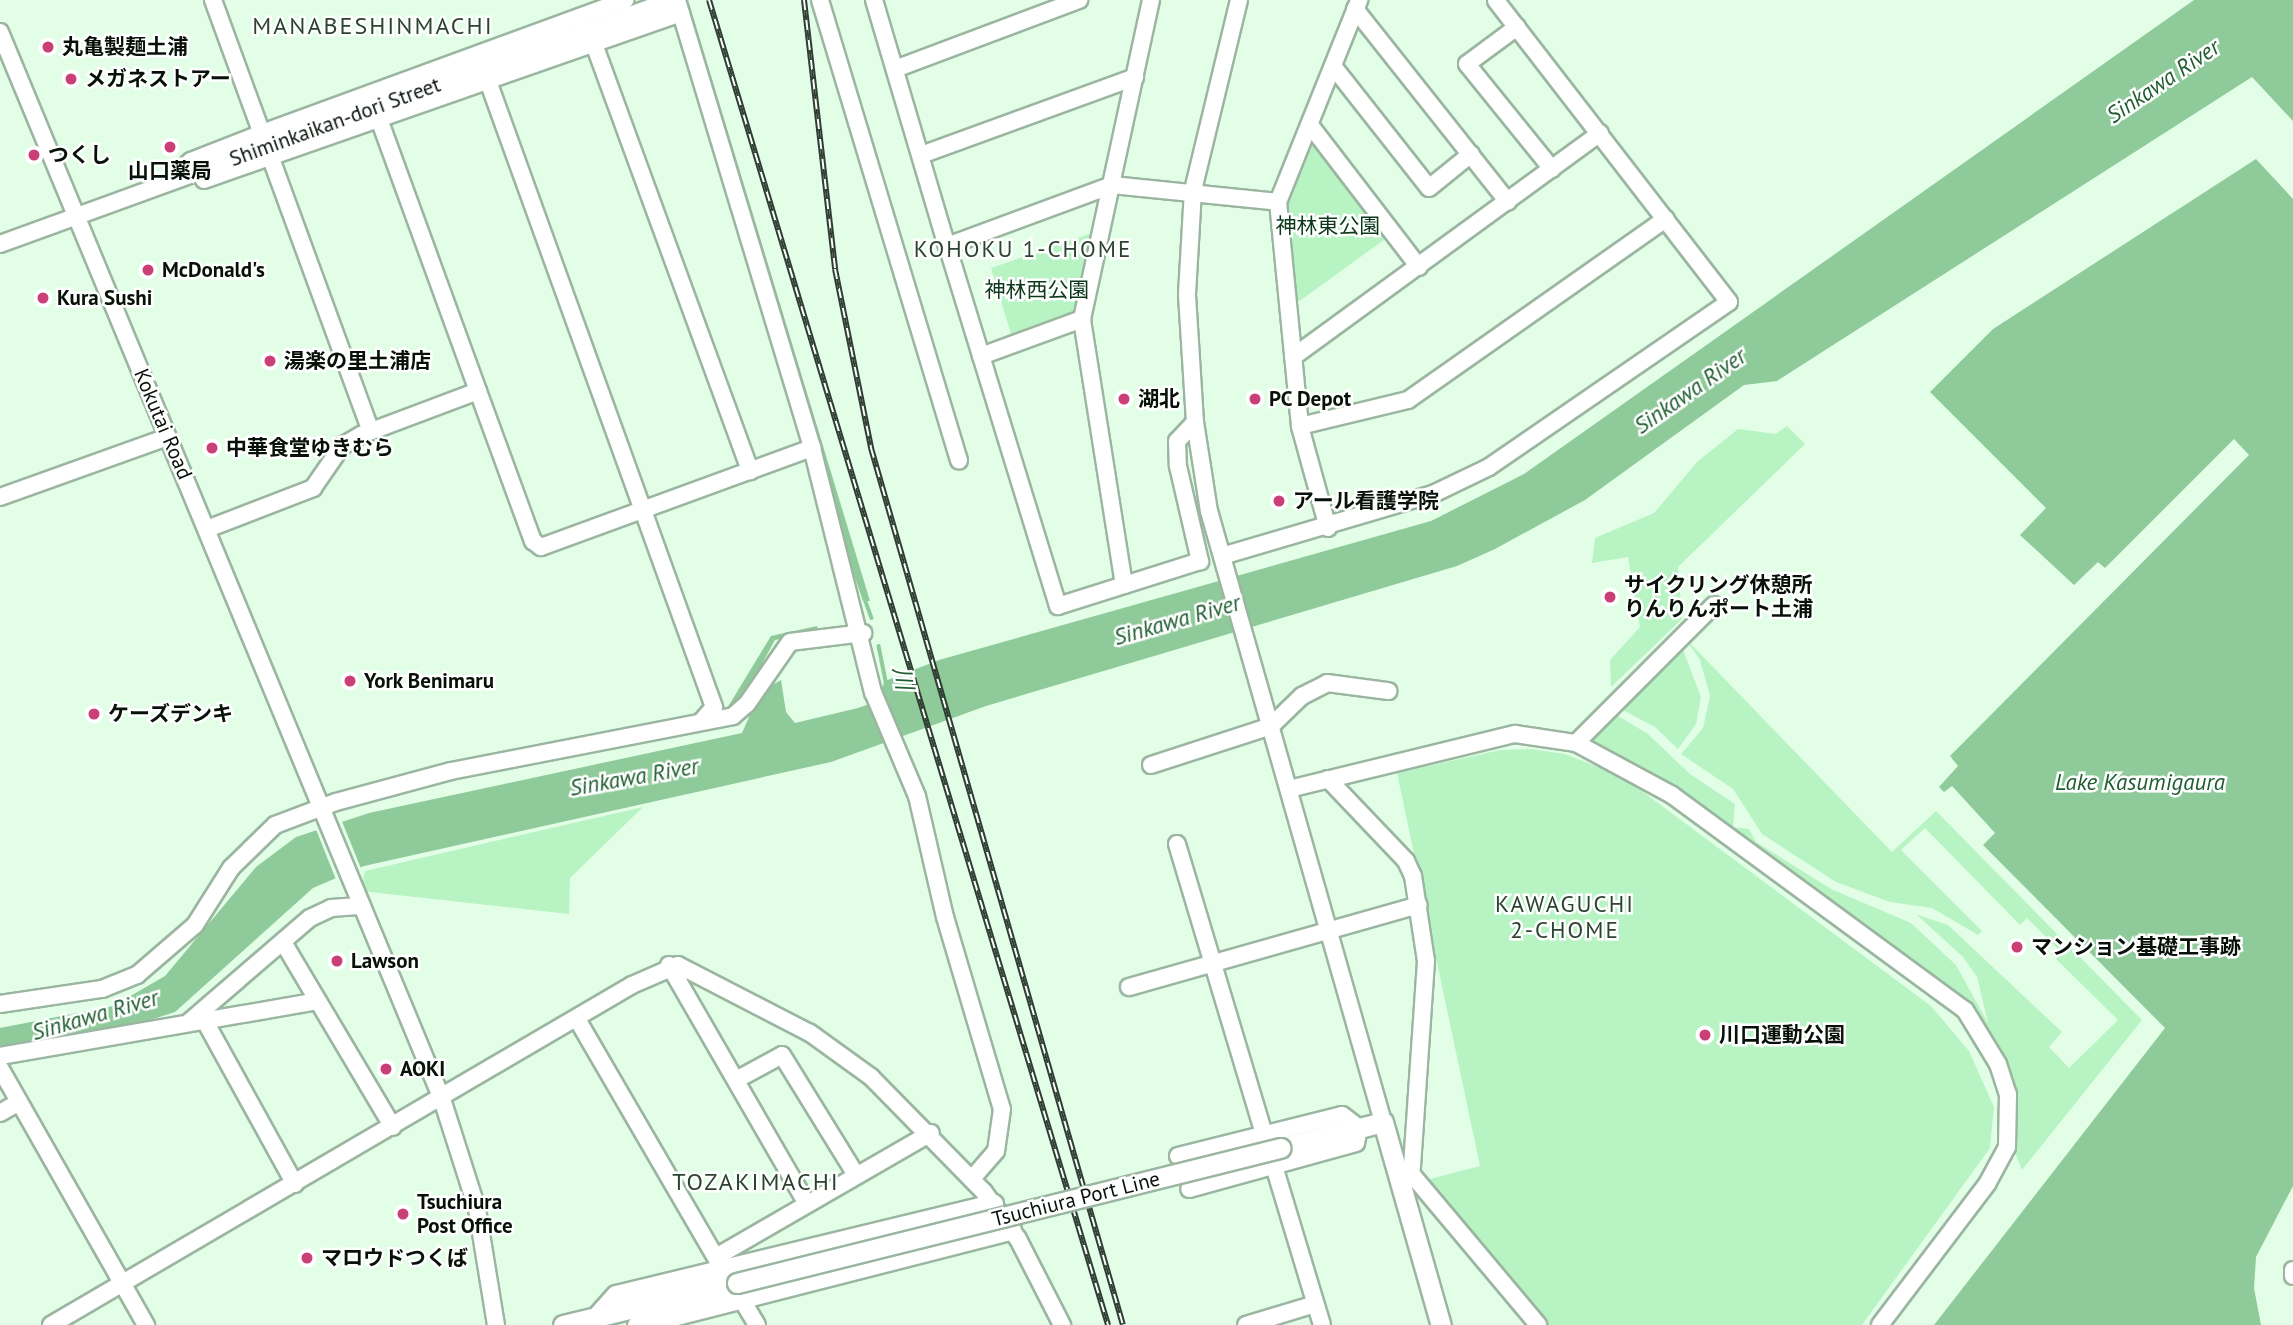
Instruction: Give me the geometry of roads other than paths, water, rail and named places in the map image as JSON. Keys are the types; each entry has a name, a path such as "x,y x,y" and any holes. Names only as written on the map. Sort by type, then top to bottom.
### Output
{"main road":[{"name":"Tsuchiura Port Line","path":"563,1325 739,1291 1277,1157 1383,1122"},
{"path":"1383,1122 1441,1325"},
{"path":"618,1325 596,1317 616,1294 719,1263 993,1204"},
{"path":"637,1325 739,1291 1011,1230"}],"street":[{"path":"213,0 371,431"},
{"path":"267,146 580,8 625,0"},
{"path":"820,0 959,460"},
{"path":"874,0 1058,606 1200,561 1178,466 1177,441 1195,422"},
{"path":"895,69 1079,0"},
{"path":"1124,585 1082,320 1151,0"},
{"path":"1239,0 1193,190 1187,295 1195,422 1223,562 1383,1122"},
{"path":"1223,562 1433,494 1489,467 1729,302 1496,0"},
{"path":"267,146 379,119 594,44 676,4 812,448 863,633 873,692 921,808 945,917 1002,1109 996,1152 972,1179"},
{"name":"Shiminkaikan-dori Street","path":"0,244 288,138 676,4"},
{"path":"1328,528 1300,426 1278,202 1357,4"},
{"path":"1357,4 1508,202"},
{"path":"1517,27 1467,64 1552,169"},
{"name":"Kokutai Road","path":"0,32 442,1098 480,1218 496,1325"},
{"path":"594,44 750,471"},
{"path":"1333,66 1429,188 1471,154"},
{"path":"921,155 1135,77"},
{"path":"488,81 714,707 702,721"},
{"path":"379,119 535,546 642,512 812,448"},
{"path":"1310,125 1419,267"},
{"path":"1293,357 1600,133"},
{"path":"947,246 1112,185 1193,190 1278,202"},
{"path":"1300,426 1408,400 1666,219"},
{"path":"981,356 1082,320"},
{"path":"207,529 313,488 342,446 371,431 478,391"},
{"path":"0,497 168,437"},
{"path":"1576,743 1714,605"},
{"path":"0,1004 102,989 137,975 197,923 230,868 260,834 324,811 464,768 741,712 790,642 863,633"},
{"path":"1151,765 1271,726 1302,696 1327,682 1388,691"},
{"path":"1289,789 1470,741 1550,731 1672,795 1896,956 1965,1010 1998,1064 2011,1112 2000,1164 1880,1325"},
{"path":"1328,779 1406,862 1419,905 1426,961 1413,1173 1538,1325"},
{"path":"1177,844 1264,1134"},
{"path":"1129,987 1419,905"},
{"path":"181,1027 322,911 362,906"},
{"path":"283,942 394,1127"},
{"path":"51,1325 122,1281 394,1127 669,965"},
{"path":"669,965 807,1204"},
{"path":"669,965 741,993 810,1033 871,1077 930,1133 993,1204 1011,1230 1062,1325"},
{"path":"0,1056 206,1023 317,1001"},
{"path":"577,1019 719,1263 807,1204 930,1133"},
{"path":"206,1023 295,1184"},
{"path":"736,1080 782,1055 856,1175"},
{"path":"0,1068 146,1325"},
{"path":"0,1113 19,1102"},
{"path":"1178,1156 1342,1115 1359,1128"},
{"path":"1189,1189 1277,1157 1322,1325"},
{"path":"739,1291 757,1325"},
{"path":"1246,1325 1315,1304"}],"water":[{"path":"681,0 688,0 870,601 863,601 842,540"},
{"name":"Sinkawa River","path":"2194,0 2293,0 2293,121 2252,77 1777,381 1744,385 1585,500 1495,549 1457,566 986,706 831,762 364,866 313,888 175,1012 119,1030 0,1050 0,1028 113,1006 165,976 256,867 296,837 369,813 742,733 760,692 781,680 786,712 795,723 858,708 875,702 885,681 939,660 1431,521 1524,474"},
{"name":"Lake Kasumigaura","path":"2256,159 2293,199 2293,1186 2256,1257 2254,1288 2261,1325 1934,1325 2165,1028 1983,845 1995,833 1952,786 1944,792 1939,787 1958,766 1950,756 2249,455 2234,439 2105,568 2098,562 2074,585 2020,535 2046,508 1930,392 1993,329"},
{"path":"745,480 650,516 726,710 771,636 817,626 818,631 775,640 740,704 723,715 644,513"}],"waterway":[{"path":"865,599 872,618"},
{"name":"川","path":"879,646 887,686"}],"railway":[{"path":"709,0 1108,1325"},
{"path":"804,0 835,269 871,448 1123,1325"}],"place":[{"name":"丸亀製麺土浦","path":"48,47"},
{"name":"メガネストアー","path":"71,79"},
{"name":"山口薬局","path":"170,147"},
{"name":"つくし","path":"34,155"},
{"name":"McDonald's","path":"148,270"},
{"name":"Kura Sushi","path":"43,298"},
{"name":"湯楽の里土浦店","path":"270,361"},
{"name":"湖北","path":"1124,399"},
{"name":"PC Depot","path":"1255,399"},
{"name":"中華食堂ゆきむら","path":"212,448"},
{"name":"アール看護学院","path":"1279,501"},
{"name":"サイクリング休憩所 りんりんポート土浦","path":"1610,597"},
{"name":"York Benimaru","path":"350,681"},
{"name":"ケーズデンキ","path":"94,714"},
{"name":"マンション基礎工事跡","path":"2017,947"},
{"name":"Lawson","path":"337,961"},
{"name":"川口運動公園","path":"1705,1035"},
{"name":"AOKI","path":"386,1069"},
{"name":"Tsuchiura Post Office","path":"403,1214"},
{"name":"マロウドつくば","path":"307,1258"}],"district":[{"name":"MANABESHINMACHI","path":"373,26"},
{"name":"KOHOKU 1-CHOME","path":"1023,249"},
{"name":"KAWAGUCHI 2-CHOME","path":"1565,917"},
{"name":"TOZAKIMACHI","path":"756,1182"}],"park label":[{"name":"神林東公園","path":"1328,226"},
{"name":"神林西公園","path":"1037,290"}]}
